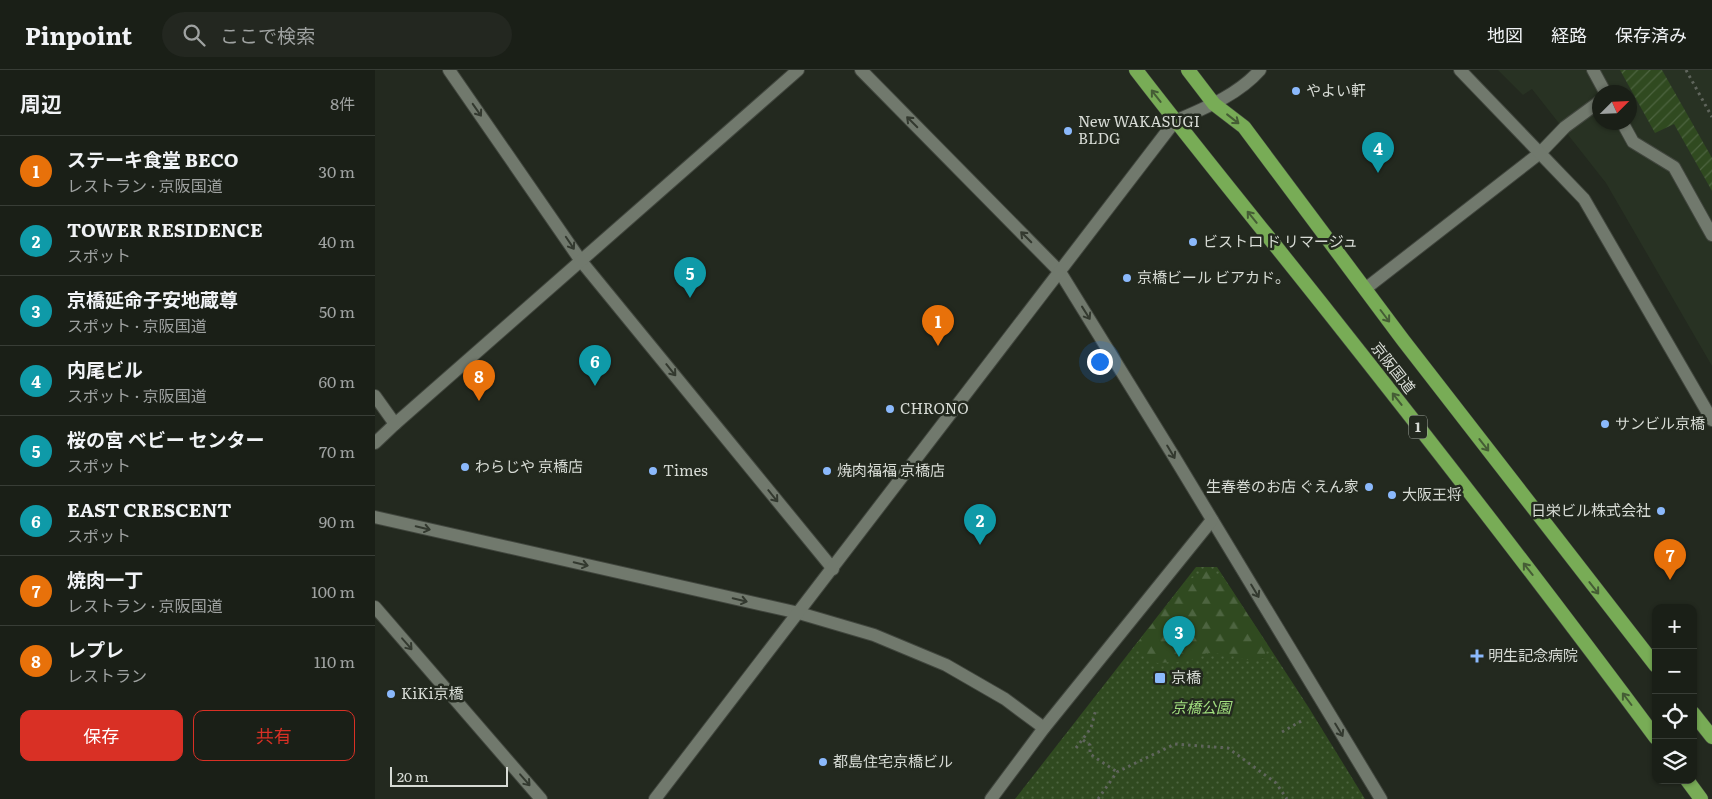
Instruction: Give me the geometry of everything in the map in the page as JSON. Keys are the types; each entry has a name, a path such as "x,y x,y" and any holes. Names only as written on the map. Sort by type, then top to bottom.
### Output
{"highway":[{"name":"京阪国道","path":"1136,70 1329,313 1581,637 1652,733"},
{"name":"京阪国道","path":"1188,70 1214,104 1244,128 1365,289 1652,661"},
{"path":"1697,718 1712,737"},
{"path":"1690,784 1701,799"}],"street":[{"path":"449,70 581,261 833,569"},
{"path":"375,443 798,70"},
{"path":"861,70 1060,272 1168,446 1381,799"},
{"path":"655,799 1175,121 1214,104 1246,83 1260,70"},
{"path":"1460,70 1584,199 1712,420"},
{"path":"1593,70 1601,85"},
{"path":"1365,289 1540,153 1565,128 1592,107"},
{"path":"1626,130 1633,142 1675,167 1712,235"},
{"path":"375,396 395,424"},
{"path":"375,517 799,613 874,635 947,665 1005,699 1044,728"},
{"path":"991,799 1044,728 1212,520"},
{"path":"375,607 541,799"}],"path":[{"path":"1686,70 1712,117"},
{"path":"1076,748 1091,728 1097,705"},
{"path":"1282,732 1305,719"},
{"path":"1083,740 1090,746 1090,754 1117,772"},
{"path":"1098,799 1117,772 1175,744 1228,748 1276,783 1287,799"}],"shaded area":[{"path":"1498,70 1712,70 1712,366 1606,183 1532,89 1523,95"}],"green space":[{"path":"1620,70 1662,70 1712,158 1712,191 1674,124 1655,133 1637,101 1637,85 1628,85"},
{"name":"京橋公園","path":"1196,567 1217,567 1309,708 1365,799 1015,799"},
{"path":"1206,570 1223,577 1267,644 1264,658 1246,660 1228,654 1207,653 1189,661 1157,663 1144,656 1135,646 1184,583"}],"place":[{"name":"やよい軒","path":"1296,91"},
{"name":"New WAKASUGI BLDG","path":"1068,131"},
{"name":"内尾ビル","path":"1378,173"},
{"name":"ビストロ ド リマージュ","path":"1193,242"},
{"name":"京橋ビール ビアカド。","path":"1127,278"},
{"name":"桜の宮 ベビー センター","path":"690,298"},
{"name":"ステーキ食堂 BECO","path":"938,346"},
{"name":"EAST CRESCENT","path":"595,386"},
{"name":"レプレ","path":"479,401"},
{"name":"CHRONO","path":"890,409"},
{"name":"サンビル京橋","path":"1605,424"},
{"name":"わらじや 京橋店","path":"465,467"},
{"name":"Times","path":"653,471"},
{"name":"焼肉福福 京橋店","path":"827,471"},
{"name":"生春巻のお店 ぐえん家","path":"1369,487"},
{"name":"大阪王将","path":"1392,495"},
{"name":"日栄ビル株式会社","path":"1661,511"},
{"name":"TOWER RESIDENCE","path":"980,545"},
{"name":"焼肉一丁","path":"1670,580"},
{"name":"明生記念病院","path":"1477,656"},
{"name":"京橋延命子安地蔵尊","path":"1179,657"},
{"name":"京橋","path":"1160,678"},
{"name":"KiKi京橋","path":"391,694"},
{"name":"都島住宅京橋ビル","path":"823,762"}]}
